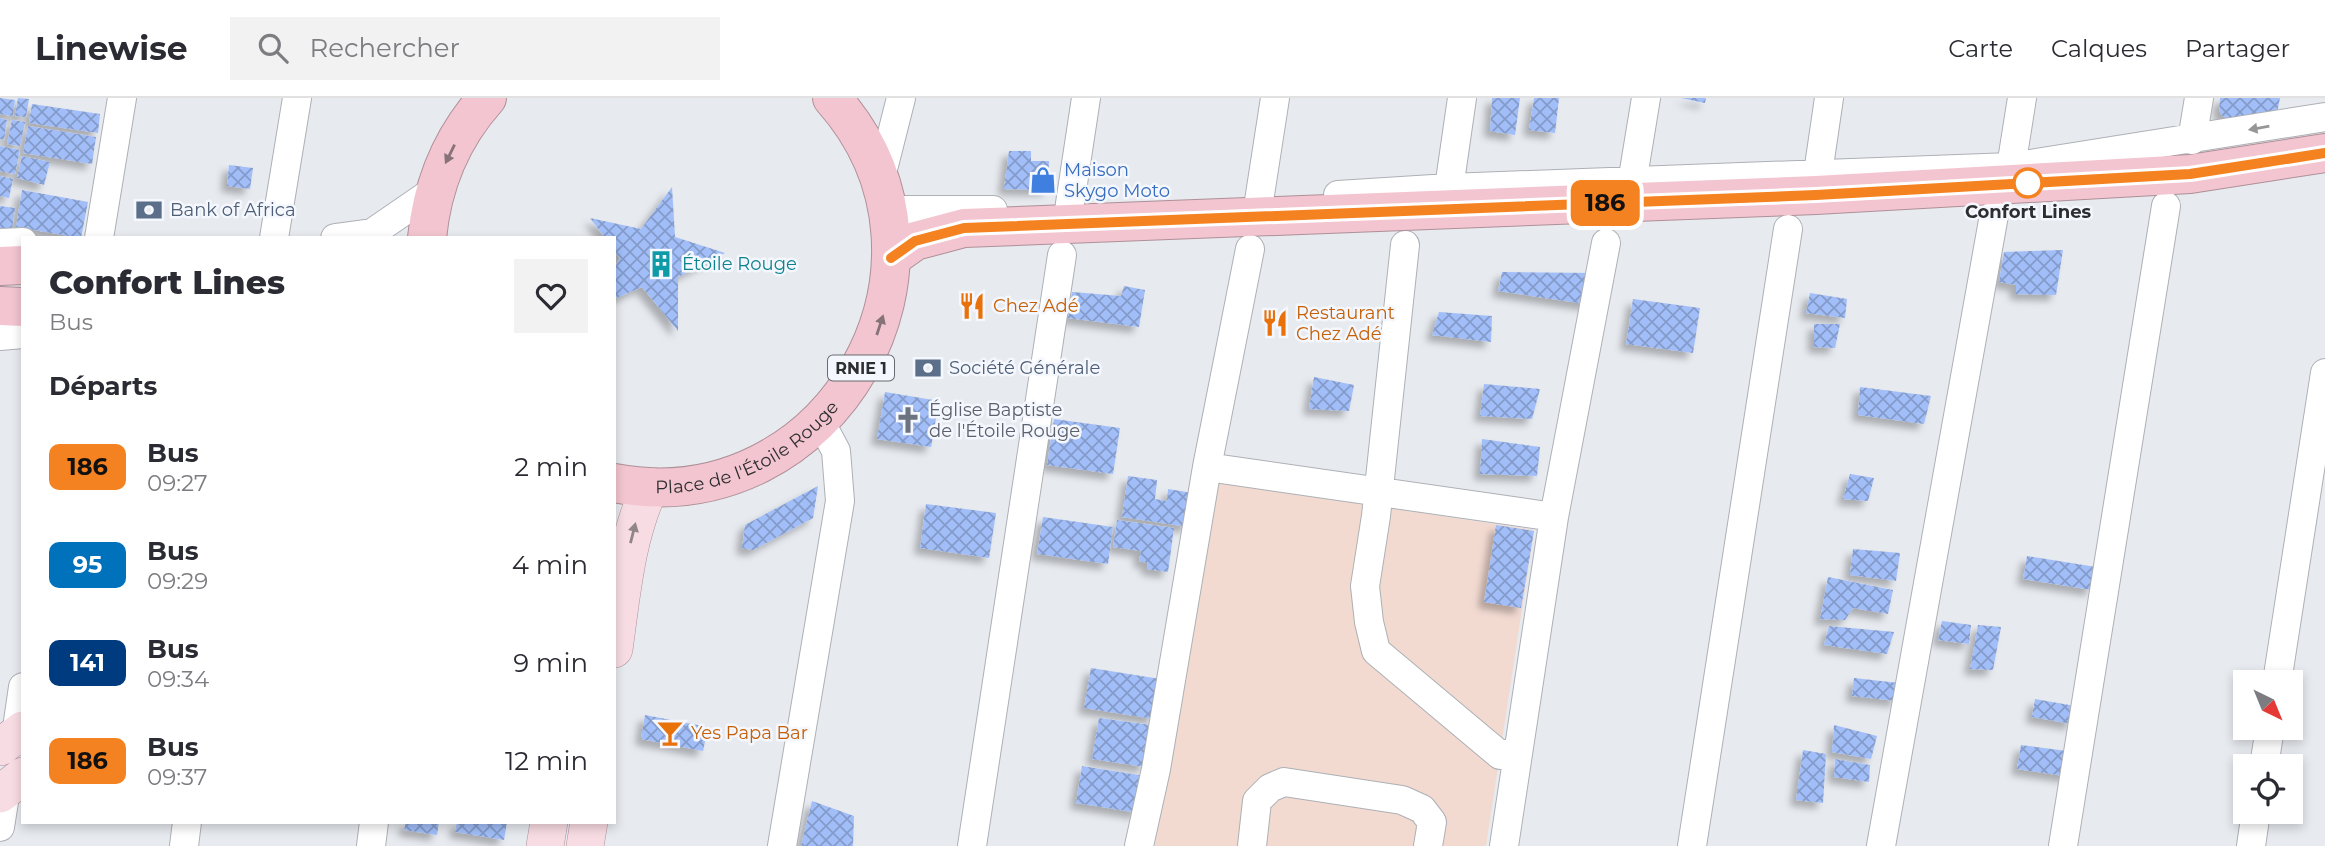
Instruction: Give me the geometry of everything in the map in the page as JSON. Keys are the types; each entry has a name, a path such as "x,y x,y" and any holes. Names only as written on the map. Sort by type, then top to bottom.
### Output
{"highway":[{"path":"427,236 436,190 457,139 487,98"},
{"name":"Place de l'Étoile Rouge","path":"632,485 691,485 742,471 779,453 820,421 849,387 870,349 887,300 891,258 884,196 862,140 832,98"},
{"path":"891,258 915,241 964,228 1830,195 2190,174 2325,153"},
{"path":"0,266 21,265"},
{"path":"0,306 21,307"}],"main road":[{"path":"616,636 630,541 638,511 632,485"}],"street":[{"path":"99,236 122,98"},
{"path":"274,236 297,98"},
{"path":"901,98 884,196 1069,210 1449,188 2011,167 2325,117"},
{"path":"1069,210 1086,98"},
{"path":"1259,201 1275,98"},
{"path":"1449,188 1462,98"},
{"path":"1632,183 1646,98"},
{"path":"1818,173 1829,98"},
{"path":"2011,167 2022,98"},
{"path":"2192,140 2199,98"},
{"path":"350,236 372,233 436,190"},
{"path":"2063,846 2166,206"},
{"path":"1881,846 1994,215"},
{"path":"1692,846 1788,229"},
{"path":"0,243 21,242"},
{"path":"1504,846 1554,517 1606,243"},
{"path":"1405,245 1379,494 1365,586 1376,651 1500,755 1517,752"},
{"path":"1139,846 1156,768 1207,467 1250,249"},
{"path":"972,846 1062,256"},
{"path":"0,335 21,334"},
{"path":"2279,670 2325,373"},
{"path":"782,846 840,501 836,451 820,421"},
{"path":"1207,467 1379,494 1554,517"},
{"path":"13,737 21,697"},
{"path":"1252,846 1257,801 1270,788 1284,782 1402,800 1412,804 1422,809 1432,822 1428,846"},
{"path":"0,827 10,787"},
{"path":"184,846 187,824"},
{"path":"371,846 374,824"},
{"path":"2251,846 2254,824"},
{"path":"547,836 590,840"}],"shaded area":[{"path":"1206,480 1534,530 1486,846 1155,846"}],"building":[{"path":"0,98 15,100 13,116 0,114"},
{"path":"18,98 29,99 26,117 15,116"},
{"path":"1492,98 1520,98 1515,135 1490,131"},
{"path":"1534,98 1559,98 1555,133 1529,130"},
{"path":"1681,98 1706,98 1705,103"},
{"path":"2220,98 2280,98 2277,113 2230,119 2222,116 2219,110"},
{"path":"32,104 100,114 98,133 29,123"},
{"path":"0,118 7,120 4,140 0,139"},
{"path":"12,120 25,122 20,146 7,144"},
{"path":"28,126 96,137 92,164 23,153"},
{"path":"0,146 20,150 15,174 0,171"},
{"path":"1009,151 1031,151 1031,161 1049,161 1048,190 1004,189"},
{"path":"22,156 50,162 44,185 17,178"},
{"path":"229,165 253,168 250,189 227,186"},
{"path":"0,176 13,179 9,198 0,196"},
{"name":"Étoile Rouge","path":"672,187 675,237 725,253 678,277 678,331 642,287 616,298 616,265 620,258 616,253 616,236 604,236 590,218 641,229"},
{"path":"22,190 88,202 81,236 16,227"},
{"path":"0,206 15,208 11,237 0,235"},
{"path":"2063,250 2056,295 2016,294 2016,285 1999,282 2004,252"},
{"path":"1502,272 1595,273 1592,305 1498,291"},
{"path":"1124,286 1145,290 1139,327 1068,318 1072,292 1121,296"},
{"path":"1810,293 1847,299 1845,318 1806,313"},
{"path":"1633,299 1700,308 1693,353 1626,344"},
{"path":"1439,312 1492,316 1491,342 1432,335"},
{"path":"1814,324 1840,324 1835,348 1814,347"},
{"path":"1314,377 1354,385 1349,411 1309,409"},
{"path":"1484,384 1540,389 1532,419 1480,416"},
{"path":"1860,387 1931,396 1924,424 1858,415"},
{"name":"Église Baptiste de l'Étoile Rouge","path":"885,392 939,401 931,447 877,439"},
{"path":"1054,419 1120,428 1113,474 1047,465"},
{"path":"1482,439 1540,447 1537,476 1480,474"},
{"path":"1850,474 1874,478 1868,501 1843,499"},
{"path":"1128,476 1157,480 1155,499 1167,501 1168,489 1193,493 1188,527 1122,517"},
{"path":"818,486 813,518 753,550 742,548 745,525"},
{"path":"926,504 996,513 989,558 920,548"},
{"path":"1043,517 1113,527 1108,564 1037,554"},
{"path":"1117,520 1174,528 1168,572 1147,569 1148,563 1139,561 1141,551 1113,547"},
{"path":"1496,525 1534,531 1521,608 1484,602"},
{"path":"1853,549 1900,553 1896,581 1850,575"},
{"path":"2027,556 2096,567 2092,590 2023,579"},
{"path":"1828,577 1893,590 1888,614 1853,608 1845,620 1820,619"},
{"path":"1942,621 1971,625 1969,644 1938,640"},
{"path":"1978,625 2001,627 1993,670 1970,669"},
{"path":"1829,626 1894,632 1887,654 1824,645"},
{"path":"1091,668 1160,679 1154,719 1084,708"},
{"path":"1854,678 1899,683 1897,701 1852,696"},
{"path":"2035,699 2075,706 2072,724 2032,717"},
{"path":"645,715 708,727 703,751 641,739"},
{"path":"1099,718 1151,725 1145,767 1092,759"},
{"path":"1834,725 1877,736 1871,759 1832,752"},
{"path":"2021,745 2075,752 2071,777 2017,769"},
{"path":"1803,750 1826,754 1823,803 1796,800"},
{"path":"1835,759 1870,765 1869,782 1834,777"},
{"path":"1082,766 1145,776 1139,813 1076,803"},
{"path":"812,801 854,816 853,846 801,846"},
{"path":"406,824 439,824 437,835 404,830"},
{"path":"457,824 507,824 504,840 455,832"}],"bus line":[{"name":"186","path":"891,258 915,241 940,232 964,228 1816,195 2190,174 2325,153"}],"place":[{"name":"Maison Skygo Moto","path":"1043,180"},
{"name":"Confort Lines","path":"2028,183"},
{"name":"Bank of Africa","path":"149,210"},
{"name":"Étoile Rouge","path":"661,264"},
{"name":"Chez Adé","path":"972,306"},
{"name":"Restaurant Chez Adé","path":"1275,323"},
{"name":"Société Générale","path":"928,368"},
{"name":"Église Baptiste de l'Étoile Rouge","path":"908,420"},
{"name":"Yes Papa Bar","path":"670,733"}]}
